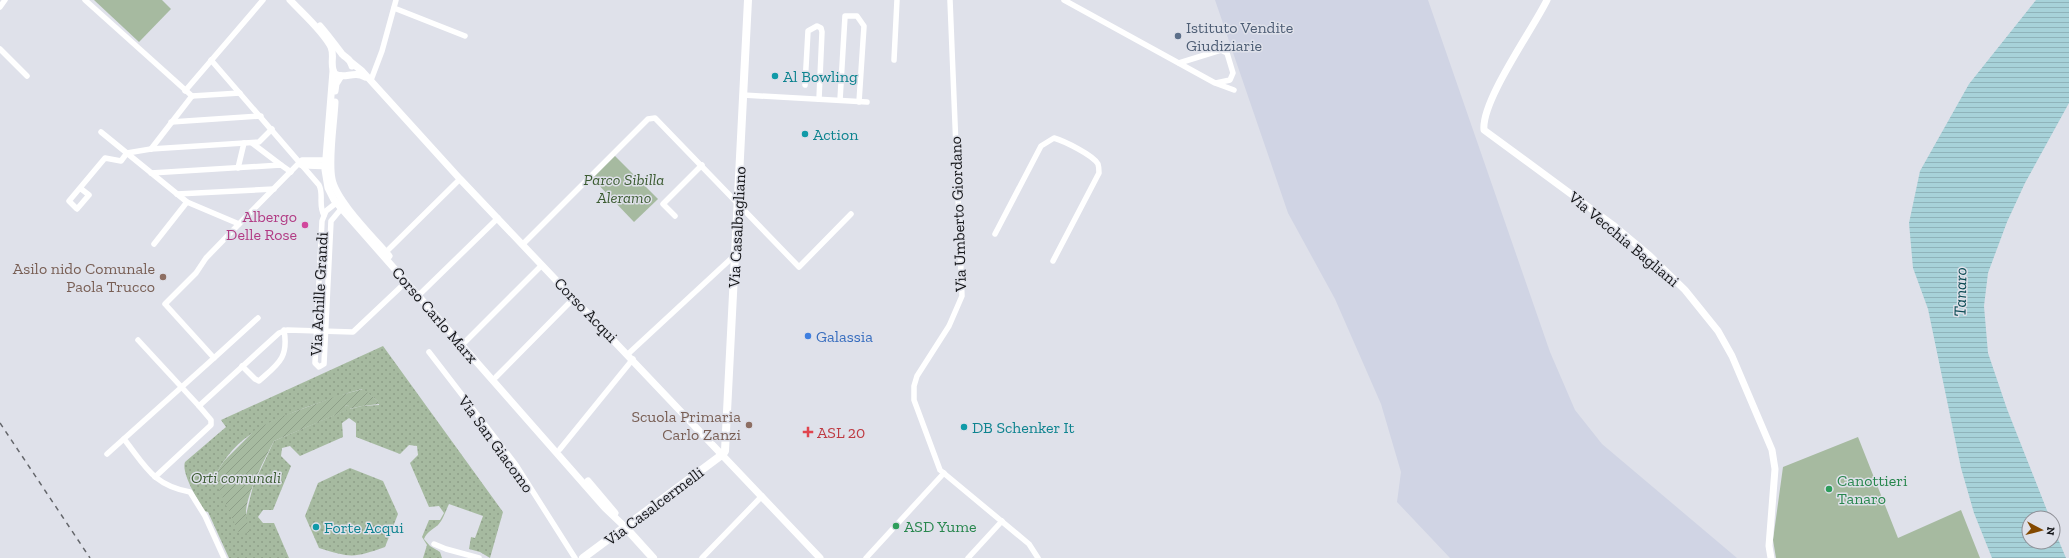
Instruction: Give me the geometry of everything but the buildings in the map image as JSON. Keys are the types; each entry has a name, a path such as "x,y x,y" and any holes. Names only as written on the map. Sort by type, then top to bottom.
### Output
{"main road":[{"name":"Via Casalbagliano","path":"723,454 725,448 748,0"},
{"name":"Via Casalcermelli","path":"584,558 723,454"},
{"name":"Corso Carlo Marx","path":"625,527 653,558"}],"street":[{"path":"0,7 5,0"},
{"path":"85,0 192,96 240,93"},
{"path":"185,91 263,0"},
{"path":"290,0 328,43 333,51 333,71 344,75 359,74 370,80 382,51 396,0"},
{"path":"296,0 352,63 352,69 344,75"},
{"path":"894,60 897,0"},
{"name":"Via Umberto Giordano","path":"950,0 962,296 949,326 917,376 914,400 940,470 1029,544 1034,557"},
{"path":"1064,0 1215,83 1234,90"},
{"name":"Via Vecchia Bagliani","path":"1547,0 1499,84 1485,119 1484,130 1607,220 1650,256 1684,290 1718,331 1732,356 1772,450 1775,469 1769,546 1771,558"},
{"path":"394,8 465,36"},
{"path":"840,100 845,16 857,16 864,26 859,102"},
{"path":"805,85 808,31 817,26 821,28 822,32 819,99"},
{"path":"0,49 28,76"},
{"path":"1179,63 1221,50 1227,53 1233,73 1230,80 1215,83"},
{"path":"334,61 338,57 346,57"},
{"path":"211,60 261,116 322,189 321,208 324,215"},
{"name":"Corso Acqui","path":"352,63 370,80 460,179 723,454 820,558"},
{"name":"Corso Carlo Marx","path":"333,71 327,164 328,188 339,204 406,282 605,508 625,527"},
{"name":"Corso Carlo Marx","path":"327,164 335,86 344,75"},
{"path":"743,95 867,102"},
{"path":"150,149 192,96"},
{"path":"171,122 261,116"},
{"path":"523,244 648,118 655,118 799,267 851,214"},
{"path":"80,188 106,158 121,161 127,153 150,149 259,142 272,129"},
{"path":"101,132 187,202 239,224"},
{"path":"995,234 1041,146 1054,138 1060,140 1090,156 1098,164 1099,173 1053,261"},
{"path":"238,168 244,143"},
{"path":"252,143 290,172"},
{"path":"214,358 164,304 199,270 206,258 290,172 301,164 327,164"},
{"path":"151,173 281,165"},
{"path":"675,216 663,204 702,165"},
{"path":"386,252 460,179"},
{"path":"177,194 274,189"},
{"path":"154,244 187,202"},
{"name":"Corso Carlo Marx","path":"339,204 386,252 609,504 625,527"},
{"name":"Via Achille Grandi","path":"339,204 331,221 324,364 321,367 316,364 324,215 339,204"},
{"path":"421,293 498,218"},
{"path":"560,449 630,357 735,254"},
{"path":"465,342 542,265"},
{"path":"199,406 275,335 284,330 353,332 406,282"},
{"path":"496,377 574,298"},
{"path":"107,454 258,318"},
{"path":"242,366 255,380 259,381 283,358 286,341 284,330"},
{"path":"138,340 211,420 211,425 155,477"},
{"name":"Via San Giacomo","path":"429,352 516,465 575,558"},
{"path":"124,439 162,484 175,489 190,492 205,516 224,558"},
{"path":"866,558 944,473"},
{"path":"702,558 762,496"},
{"path":"968,558 1002,521"},
{"path":"434,544 446,549 479,558"}],"shaded area":[{"path":"1215,0 1428,0 1550,352 1575,410 1602,444 1737,558 1450,558 1397,502 1401,472 1381,404 1335,299 1288,213"}],"green space":[{"path":"94,0 162,0 171,9 139,42"},
{"name":"Parco Sibilla Aleramo","path":"613,154 658,199 634,222 591,177"},
{"path":"383,346 503,512 490,558 480,552 469,549 471,537 475,538 483,516 449,504 440,523 428,533 424,539 430,546 440,552 442,558 423,558 427,545 422,537 429,520 440,520 444,513 439,506 429,507 410,463 418,455 417,446 409,445 400,454 356,437 356,423 349,418 342,423 343,437 300,456 290,446 282,448 281,456 291,466 273,510 263,510 258,517 263,523 274,523 289,558 229,558 208,512 204,511 191,486 184,467 185,462 226,427 221,420","holes":["362,389 379,402 379,405 362,406 350,409 348,405 345,406 346,410 274,441 253,486 246,515 227,506 215,477 231,451 253,433 265,425 307,407"]},
{"name":"Orti comunali","path":"363,389 379,402 379,404 349,409 348,405 345,406 347,410 274,441 249,497 246,513 250,532 240,535 215,481 217,472 224,461 256,429 283,416 337,396"},
{"name":"Canottieri Tanaro","path":"1858,437 1898,538 1961,510 1980,558 1776,558 1773,540 1783,467"},
{"path":"350,468 383,481 398,514 385,547 359,555 338,554 319,548 305,516 318,483"}],"water":[{"name":"Tanaro","path":"2036,0 2069,0 2069,103 2025,183 2007,222 1988,273 1984,306 1988,353 2007,409 2047,510 2021,510 2021,550 2061,550 2061,546 2066,558 1992,558 1974,513 1961,468 1928,309 1913,268 1909,223 1920,171 1969,84"}],"railway":[{"path":"0,423 90,558"}],"place":[{"name":"Istituto Vendite Giudiziarie","path":"1178,36"},
{"name":"Al Bowling","path":"775,76"},
{"name":"Action","path":"805,134"},
{"name":"Albergo Delle Rose","path":"305,225"},
{"name":"Asilo nido Comunale Paola Trucco","path":"163,277"},
{"name":"Galassia","path":"808,336"},
{"name":"Scuola Primaria Carlo Zanzi","path":"749,425"},
{"name":"DB Schenker It","path":"964,427"},
{"name":"ASL 20","path":"808,432"},
{"name":"Canottieri Tanaro","path":"1829,489"},
{"name":"ASD Yume","path":"896,526"},
{"name":"Forte Acqui","path":"316,527"}]}
